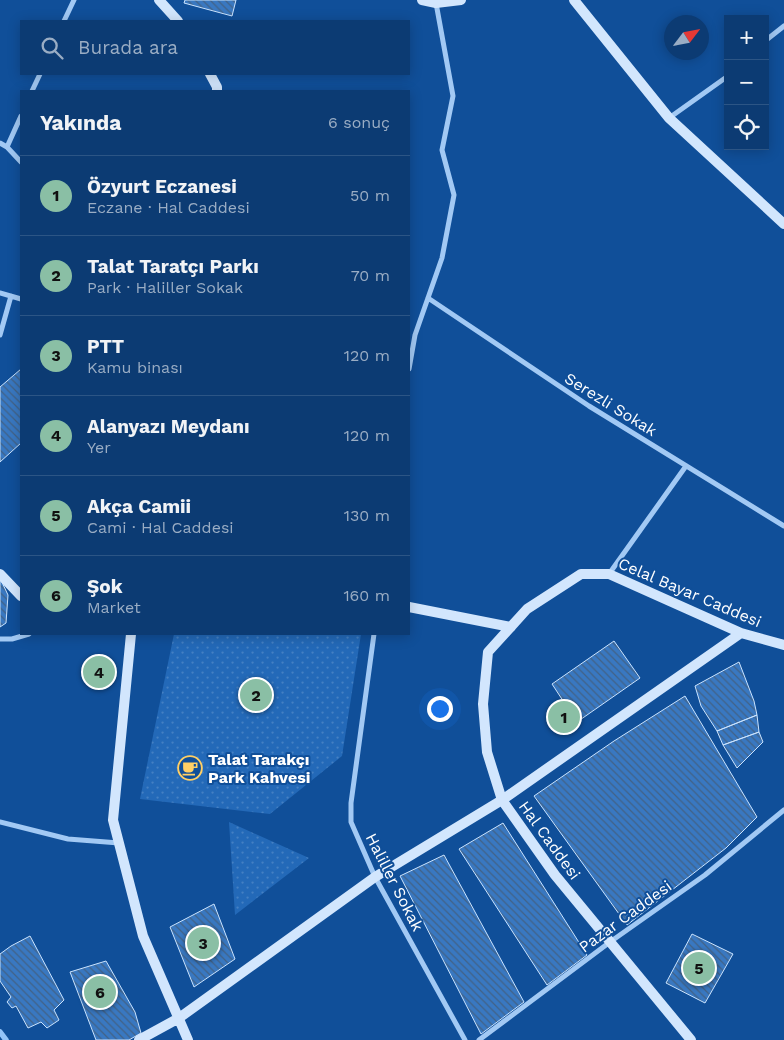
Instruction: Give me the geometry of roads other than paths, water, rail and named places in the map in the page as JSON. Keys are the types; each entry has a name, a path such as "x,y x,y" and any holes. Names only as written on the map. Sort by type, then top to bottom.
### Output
{"street":[{"path":"64,20 74,0"},
{"path":"159,0 177,20"},
{"path":"422,0 436,3 461,0"},
{"path":"574,0 669,118 784,224"},
{"path":"410,363 415,335 442,258 454,195 442,150 452,96 436,3"},
{"path":"769,38 784,26"},
{"path":"32,90 40,75"},
{"path":"211,75 217,90"},
{"path":"669,118 724,79"},
{"path":"7,147 20,118"},
{"path":"0,143 7,147 20,161"},
{"path":"0,292 20,299"},
{"path":"0,335 11,296"},
{"name":"Serezli Sokak","path":"428,298 589,406 784,526"},
{"path":"609,574 686,466"},
{"path":"0,574 20,595"},
{"name":"Celal Bayar Caddesi","path":"511,627 527,610 581,574 609,574 741,633 784,645"},
{"path":"410,607 511,627"},
{"name":"Hal Caddesi","path":"511,627 488,652 483,704 487,752 502,800 555,875 691,1040"},
{"path":"139,1040 179,1018 375,877 502,800 741,633"},
{"path":"0,639 12,639 26,635"},
{"path":"131,635 112,820 143,936 188,1040"},
{"name":"Haliller Sokak","path":"374,635 351,803 351,822 375,877 465,1040"},
{"name":"Pazar Caddesi","path":"479,1040 610,942 705,875 784,810"},
{"path":"0,822 68,838 119,843"}],"waterway":[{"path":"0,1032 6,1040"}],"place":[{"name":"Alanyazı Meydanı","path":"99,672"},
{"name":"Talat Taratçı Parkı","path":"256,695"},
{"name":"Özyurt Eczanesi","path":"564,717"},
{"name":"Talat Tarakçı Park Kahvesi","path":"190,768"},
{"name":"PTT","path":"203,943"},
{"name":"Akça Camii","path":"699,968"},
{"name":"Şok","path":"100,992"}]}
